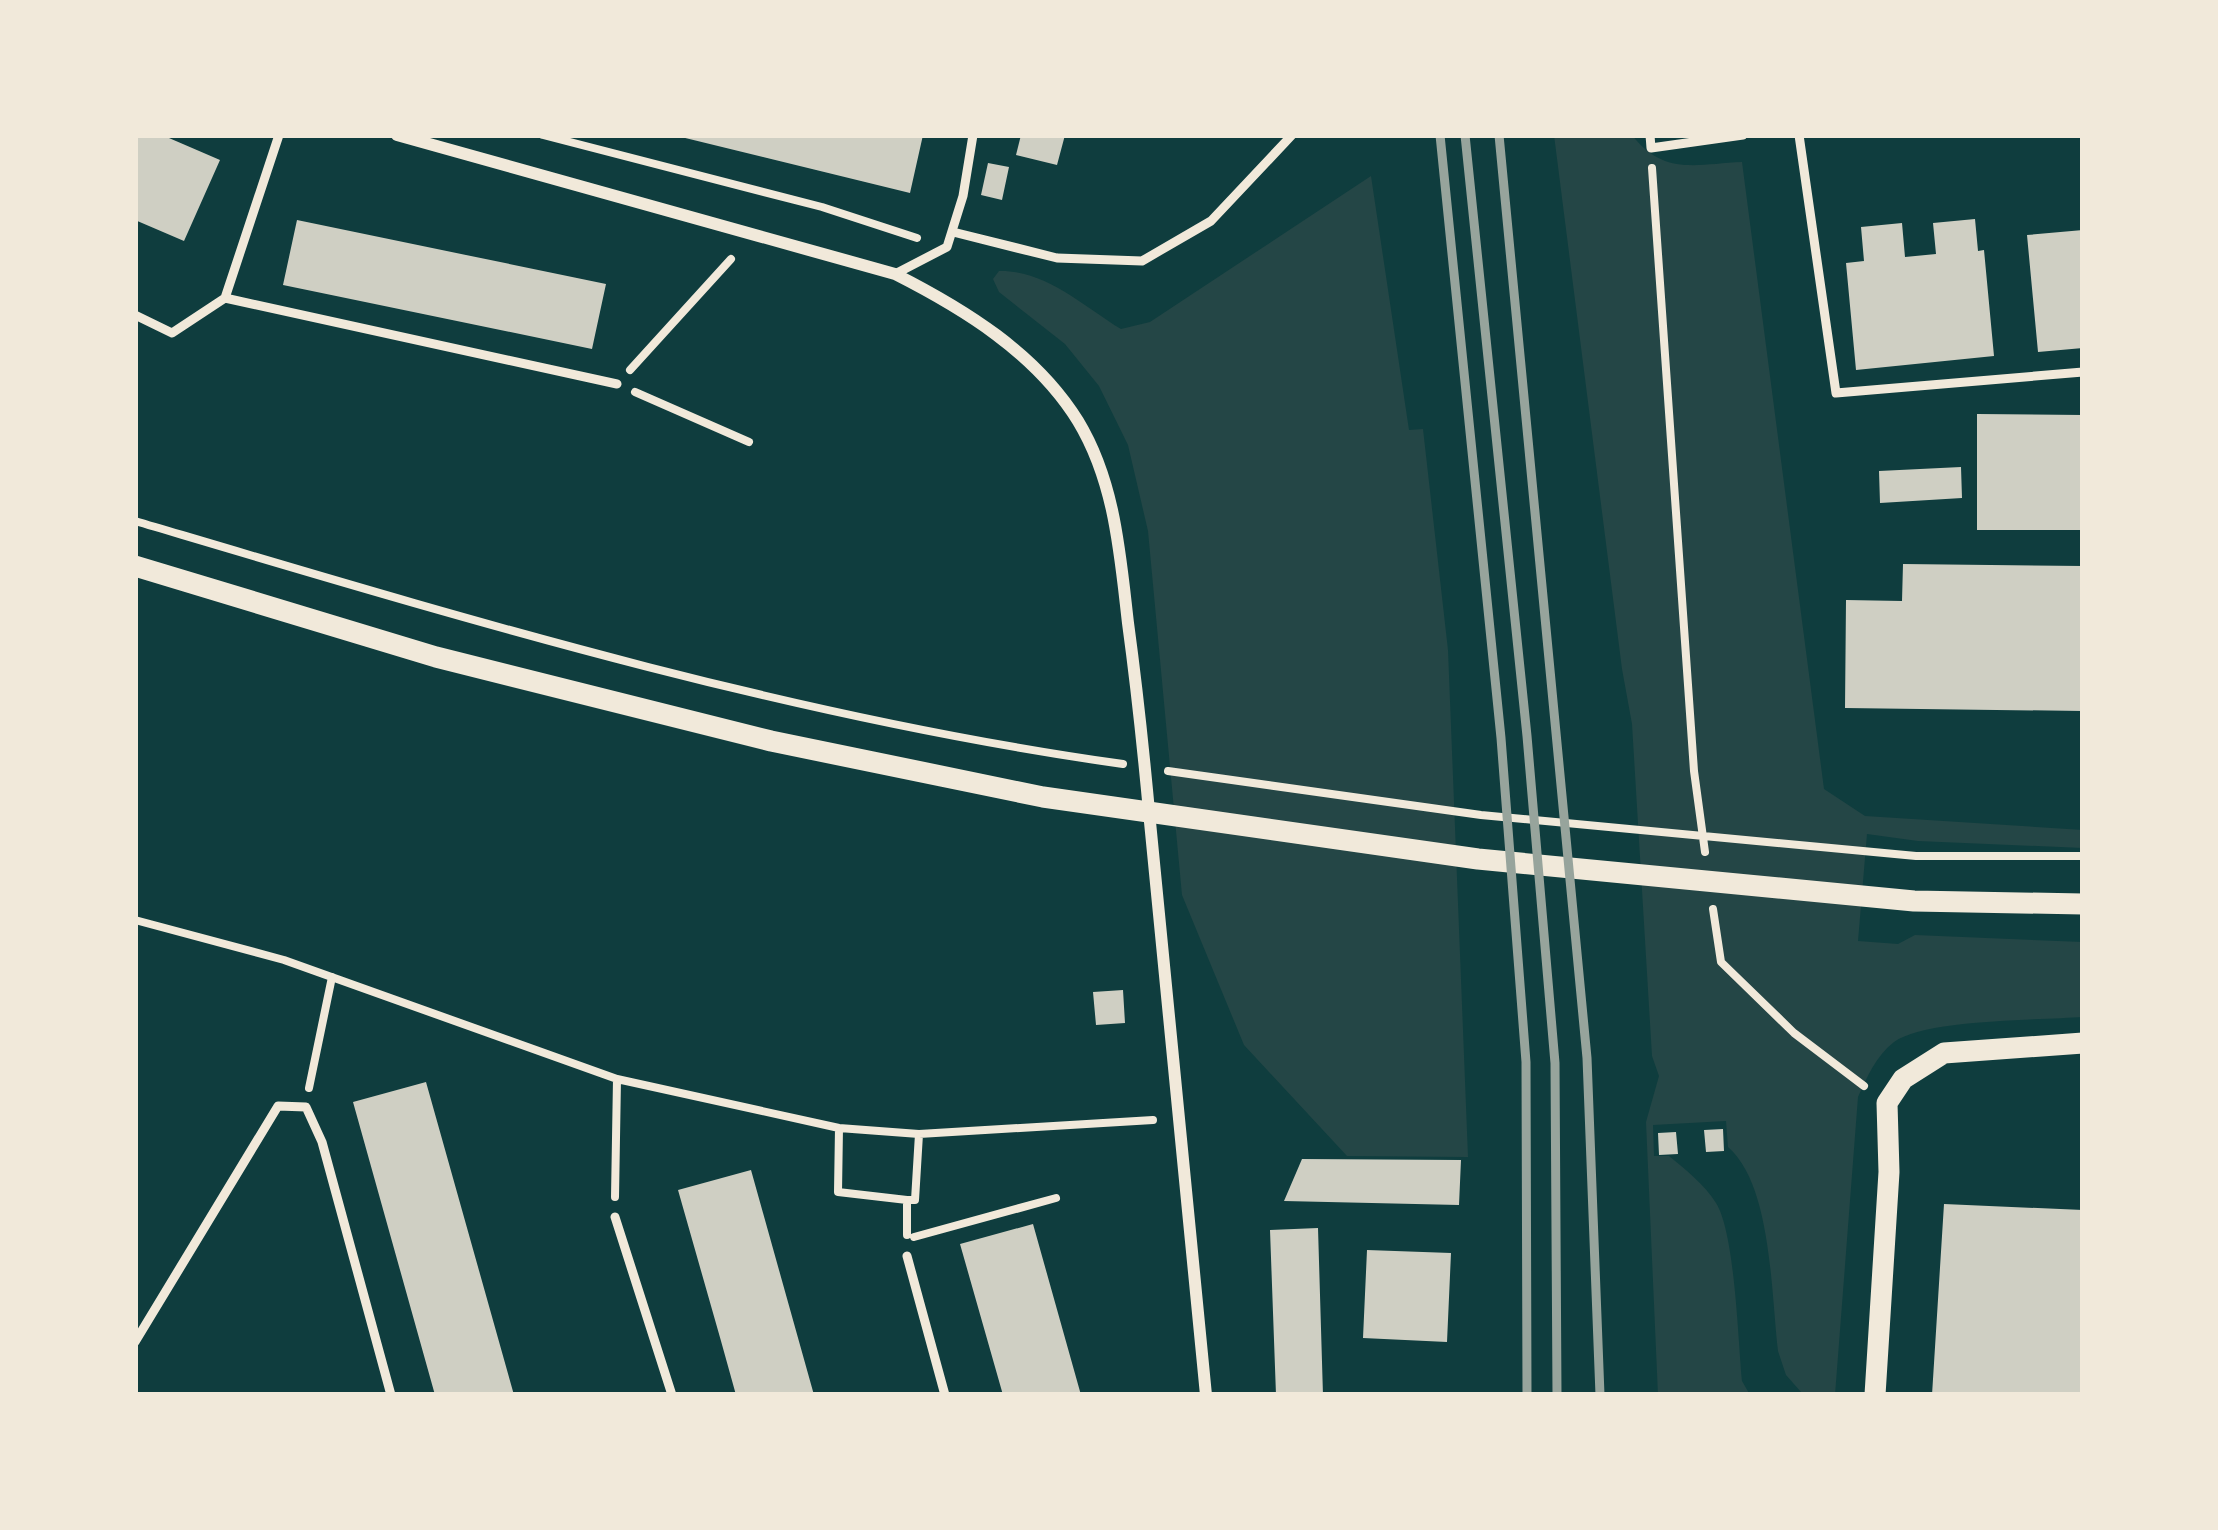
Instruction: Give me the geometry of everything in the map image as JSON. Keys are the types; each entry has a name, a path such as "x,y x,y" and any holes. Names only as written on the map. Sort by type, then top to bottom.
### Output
{"street":[{"path":"397,135 895,274 951,302 1002,339 1040,374 1077,419 1104,474 1119,545 1206,1395"},
{"path":"135,566 436,657 771,741 1043,797 1478,859 1914,901 2083,904"},
{"path":"1875,1395 1889,1172 1887,1103 1903,1079 1945,1053 2083,1043"}],"lane":[{"path":"135,315 172,333 225,298 279,135"},
{"path":"895,274 947,247 973,135"},
{"path":"953,232 1057,258 1142,261 1211,221 1292,135"},
{"path":"1650,135 1651,148 1743,135"},
{"path":"1799,135 1836,393 2083,372"},
{"path":"225,298 617,384"},
{"path":"135,1342 278,1106 306,1107 322,1142 392,1395"},
{"path":"615,1217 672,1395"},
{"path":"907,1256 945,1395"}],"path":[{"path":"543,135 822,206 947,247"},
{"path":"1651,148 1694,771 1706,856"},
{"path":"731,259 617,384 749,442"},
{"path":"135,521 451,614 784,699 1045,753 1136,766"},
{"path":"1160,770 1480,815 1916,856 2083,856"},
{"path":"1712,898 1721,962 1794,1033 1887,1103"},
{"path":"135,920 284,960 617,1079 839,1128 919,1134 1153,1120"},
{"path":"306,1107 332,977"},
{"path":"615,1217 617,1079"},
{"path":"839,1128 838,1192 907,1200 915,1200 919,1134"},
{"path":"907,1200 907,1239 1056,1198"}],"shaded area":[{"path":"1554,135 1632,135 1656,157 1682,165 1742,162 1824,789 1865,816 2083,830 2083,848 1918,841 1867,834 1858,941 1898,944 1915,935 2083,942 2083,1017 1931,1029 1894,1042 1877,1060 1858,1097 1835,1395 1801,1392 1786,1375 1778,1351 1761,1213 1742,1164 1728,1147 1726,1121 1653,1125 1654,1156 1669,1156 1716,1203 1728,1238 1742,1381 1750,1395 1658,1395 1646,1122 1659,1076 1652,1056 1632,724"},
{"path":"1371,176 1409,430 1423,429 1448,650 1468,1157 1347,1156 1244,1045 1182,895 1148,531 1128,445 1099,386 1065,344 999,292 993,279 999,271 1033,276 1121,329 1150,322"}],"building":[{"path":"135,135 162,135 220,160 184,241 135,220"},
{"path":"673,135 923,135 910,193"},
{"path":"1021,135 1065,135 1057,165 1016,155"},
{"path":"988,163 1009,167 1002,200 981,195"},
{"path":"1975,219 1978,251 1984,250 1994,356 1856,370 1846,263 1864,261 1861,227 1902,223 1905,257 1936,254 1933,223"},
{"path":"297,220 606,284 592,349 283,285"},
{"path":"2083,230 2083,348 2038,352 2027,235"},
{"path":"1977,414 2083,415 2083,530 1977,530"},
{"path":"1961,467 1962,498 1880,503 1879,471"},
{"path":"1903,564 2083,566 2083,711 1845,708 1846,600 1902,601"},
{"path":"1123,990 1125,1023 1096,1025 1093,992"},
{"path":"426,1082 514,1395 435,1395 353,1102"},
{"path":"1723,1129 1724,1151 1706,1152 1704,1130"},
{"path":"1676,1132 1678,1154 1659,1155 1658,1133"},
{"path":"1302,1159 1461,1160 1459,1205 1284,1201"},
{"path":"751,1170 814,1395 736,1395 678,1190"},
{"path":"1944,1204 2083,1210 2083,1395 1932,1395"},
{"path":"1033,1224 1081,1395 1003,1395 960,1244"},
{"path":"1318,1228 1323,1395 1276,1395 1270,1230"},
{"path":"1367,1250 1451,1253 1447,1342 1363,1338"}],"railway":[{"path":"1440,135 1501,738 1526,1062 1527,1395"},
{"path":"1465,135 1527,736 1555,1063 1557,1395"},
{"path":"1499,135 1587,1058 1600,1395"}]}
